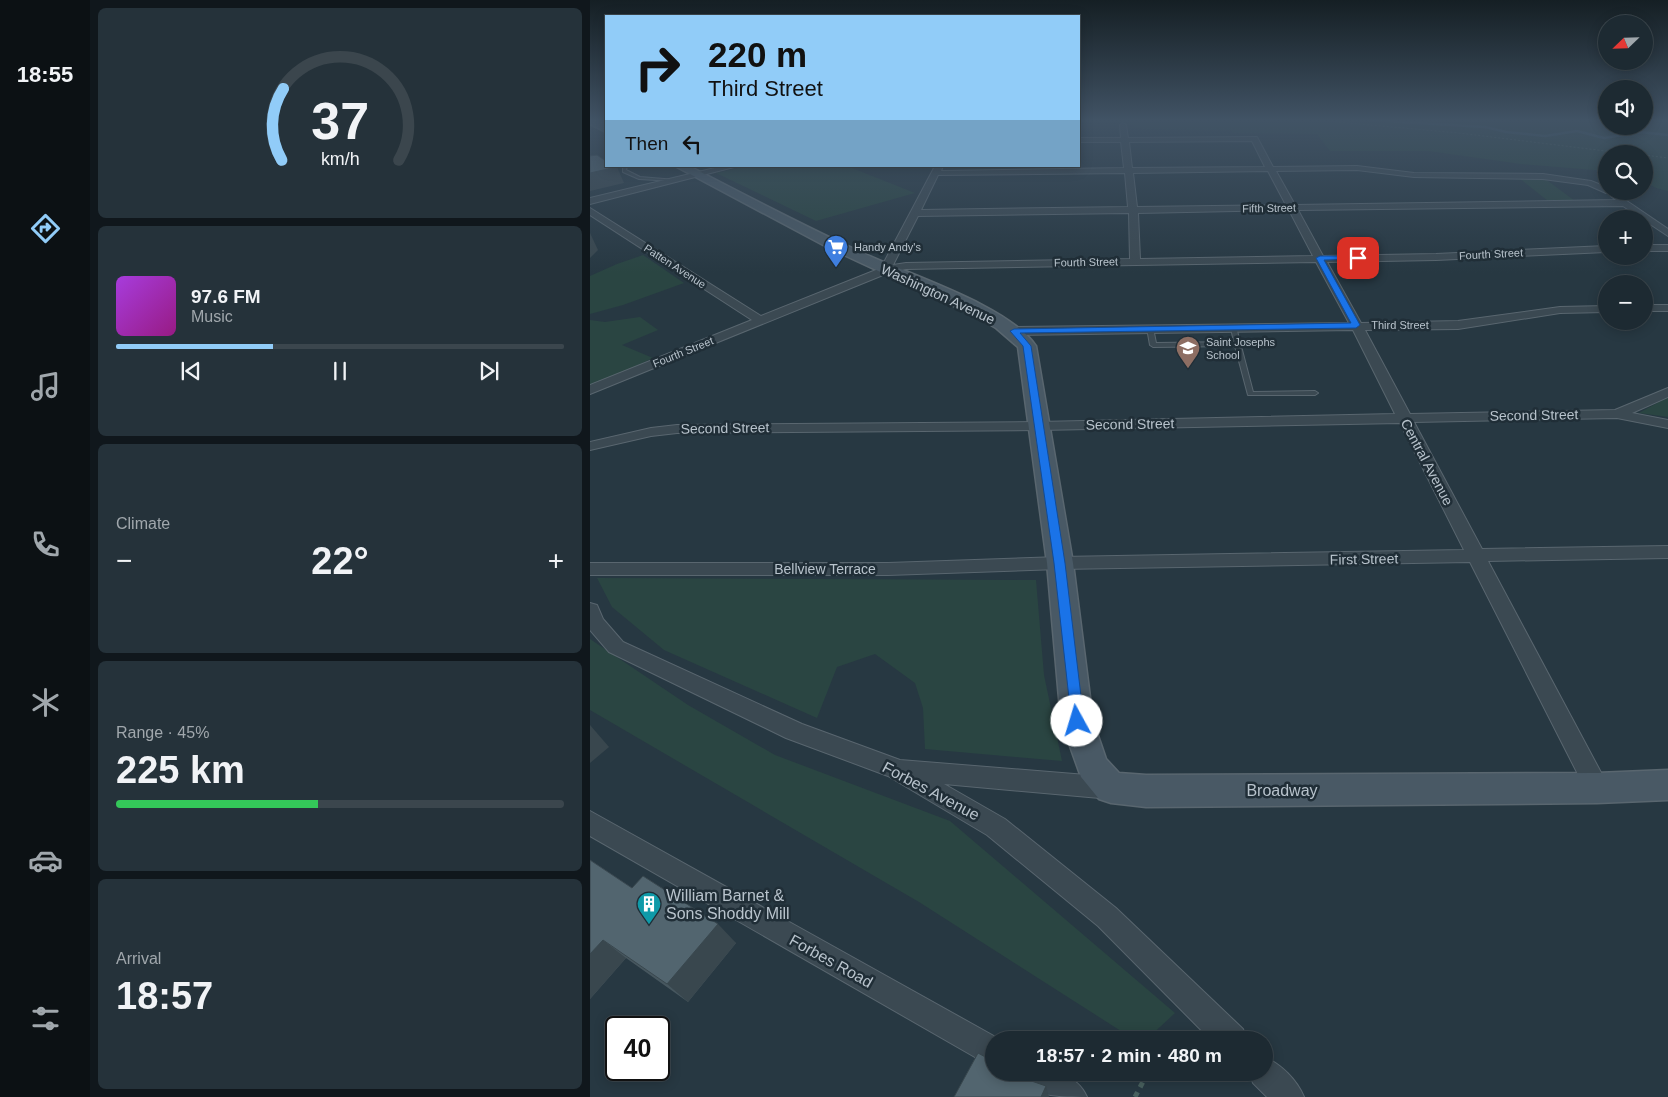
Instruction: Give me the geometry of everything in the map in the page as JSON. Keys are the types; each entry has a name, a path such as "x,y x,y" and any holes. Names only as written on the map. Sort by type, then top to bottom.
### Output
{"street":[{"name":"Washington Avenue","path":"689,171 885,270 921,285 1014,331 1027,346 1060,563 1077,721 1094,767 1111,788"},
{"path":"590,201 712,171"},
{"path":"885,270 936,171"},
{"path":"1128,171 1133,210 1135,261"},
{"name":"Central Avenue","path":"1272,171 1356,325 1597,788"},
{"path":"1379,171 1399,174 1552,177 1590,182 1598,186"},
{"path":"1620,200 1668,233"},
{"name":"Fifth Street","path":"915,213 1624,203"},
{"name":"Patten Avenue","path":"590,211 761,321"},
{"path":"1653,248 1668,248"},
{"name":"Fourth Street","path":"590,390 885,270 914,265 1436,257 1598,249"},
{"path":"1653,308 1668,308"},
{"name":"Third Street","path":"1014,331 1458,325 1560,310 1598,309"},
{"path":"1617,414 1668,392"},
{"name":"Second Street","path":"591,448 651,432 677,429 1039,426 1617,414 1668,424"},
{"name":"First Street","path":"1060,563 1476,557 1668,552"},
{"name":"Bellview Terrace","path":"590,569 888,570 1060,563"},
{"name":"Forbes Avenue","path":"590,610 595,623 616,647 794,731 896,769 996,827 1108,917 1223,1031"},
{"name":"Broadway","path":"896,769 1146,791 1597,788 1668,785"},
{"name":"Forbes Road","path":"590,823 985,1048"},
{"path":"1043,1081 1071,1097"},
{"path":"1273,1081 1288,1097"}],"lane":[{"path":"624,171 639,178 674,180"},
{"path":"1150,328 1153,345 1238,344"},
{"path":"1234,328 1250,394 1315,393"}],"path":[{"path":"1135,1097 1143,1081"}],"green space":[{"path":"724,171 860,171 915,193 816,221 716,173"},
{"path":"1653,171 1668,171 1668,191 1653,186"},
{"path":"1519,178 1544,178 1575,201 1548,201"},
{"path":"643,255 684,283 623,305 590,314 590,276"},
{"path":"640,317 658,330 622,345 653,358 590,388 590,320 605,322"},
{"path":"1668,397 1668,417 1639,413"},
{"path":"597,578 1036,580 1044,675 1062,761 925,749 923,708 915,683 875,654 837,667 817,718 664,650 612,607"},
{"path":"590,639 688,705 775,755 950,821 1175,1013 1156,1031 1121,1031 919,902 590,710"}],"building":[{"name":"William Barnet & Sons Shoddy Mill","path":"590,860 632,888 643,876 718,924 667,984 603,940 590,954"},
{"path":"978,1053 985,1057 985,1081 1032,1081 1046,1086 1041,1097 954,1097"}],"place":[{"name":"Handy Andy's","path":"836,268"},
{"name":"Saint Josephs School","path":"1188,369"},
{"name":"William Barnet & Sons Shoddy Mill","path":"649,925"}],"route":[{"path":"1077,721 1060,563 1027,346 1014,331 1356,325 1320,258 1358,258"}]}
